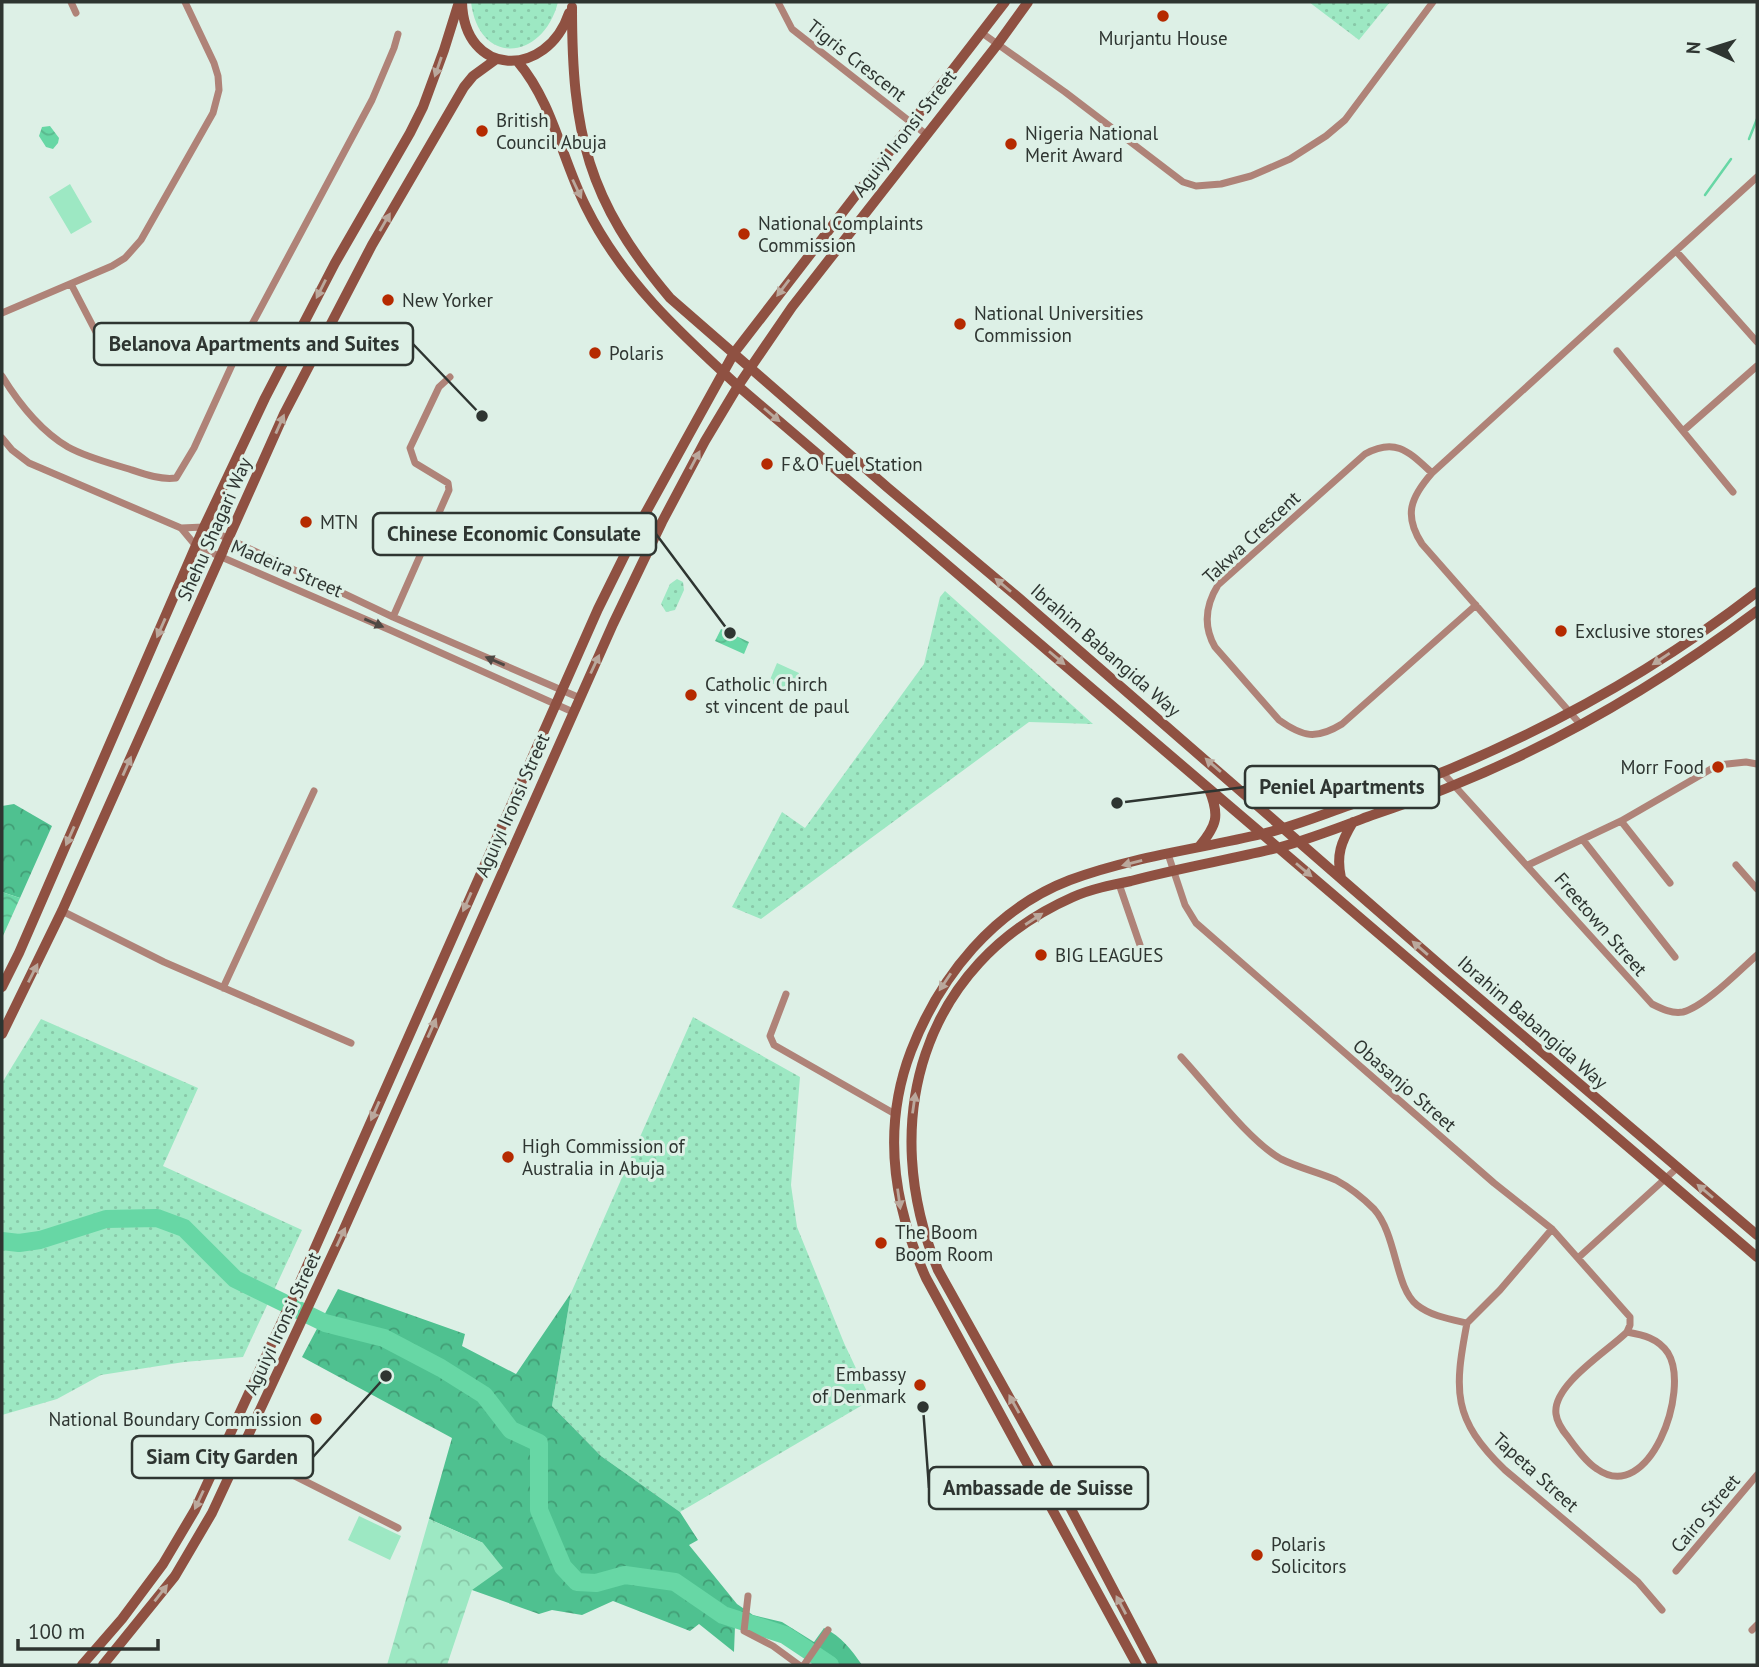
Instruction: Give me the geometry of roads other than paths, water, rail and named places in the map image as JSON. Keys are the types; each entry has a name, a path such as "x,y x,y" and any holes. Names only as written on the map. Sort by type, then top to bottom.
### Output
{"main road":[{"path":"460,2 466,32 475,45 495,60 518,62 544,50 557,37 566,24 572,4"},
{"name":"Shehu Shagari Way","path":"2,987 204,527 265,398 335,263 410,133 433,81 460,2"},
{"name":"Aguiyi Ironsi Street","path":"82,1665 156,1574 188,1521 280,1327 561,689 645,514 722,371 835,220 913,124 1005,2"},
{"name":"Aguiyi Ironsi Street","path":"103,1665 175,1576 212,1513 243,1450 573,712 662,522 738,386 792,307 1028,2"},
{"name":"Ibrahim Babangida Way","path":"572,4 573,72 578,123 589,165 606,206 634,253 670,298 1757,1235"},
{"name":"Shehu Shagari Way","path":"2,1034 62,911 284,414 372,245 464,87 473,76 495,60"},
{"name":"Ibrahim Babangida Way","path":"518,62 533,79 585,206 620,265 666,319 738,386 1757,1257"},
{"path":"1136,1665 917,1258 901,1213 897,1189 895,1114 906,1063 925,1017 953,971 983,937 1023,906 1067,881 1168,853 1264,834 1442,772 1571,713 1654,665 1757,592"},
{"path":"1153,1665 1062,1492 938,1270 917,1206 910,1135 921,1068 938,1023 966,978 983,959 1034,918 1076,896 1173,870 1278,848 1453,786 1581,725 1661,678 1756,615"},
{"path":"1199,847 1215,824 1215,804 1208,787"},
{"path":"1341,878 1339,849 1353,822"}],"street":[{"path":"71,2 76,13"},
{"path":"2,313 112,266 125,258 141,240 213,113 219,90 216,70 186,2"},
{"name":"Tigris Crescent","path":"778,2 792,29 927,135"},
{"path":"982,33 1183,182 1196,187 1251,176 1290,159 1326,136 1345,120 1432,3"},
{"path":"2,376 32,416 68,447 150,476 176,478 194,448 242,343 372,100 398,34"},
{"path":"1581,725 1422,544 1412,524 1415,494 1432,472 1757,177"},
{"path":"1676,251 1757,342"},
{"path":"71,284 97,334"},
{"path":"1617,351 1733,492"},
{"path":"1683,431 1757,366"},
{"path":"393,617 449,490 448,482 415,463 410,448 439,387 450,377"},
{"name":"Madeira Street","path":"2,438 29,463 181,527 196,546 221,558 390,629 573,712"},
{"name":"Takwa Crescent","path":"1432,472 1399,447 1387,446 1365,454 1218,585 1210,598 1207,611 1209,636 1215,647 1279,720 1304,734 1314,735 1329,733 1342,724 1476,605"},
{"path":"181,527 204,527 230,538 393,617 580,698"},
{"path":"1743,603 1756,615"},
{"path":"1528,865 1621,821 1718,765 1731,762 1757,764"},
{"name":"Freetown Street","path":"1442,772 1652,1004 1663,1010 1684,1012 1698,1005 1757,955"},
{"path":"223,988 314,791"},
{"path":"1621,821 1670,883"},
{"path":"1583,840 1675,957"},
{"name":"Obasanjo Street","path":"1168,853 1185,905 1196,923 1494,1183 1552,1229 1630,1317 1627,1332"},
{"path":"1736,866 1757,889"},
{"path":"1119,884 1140,945"},
{"path":"62,911 223,988 351,1043"},
{"path":"786,994 770,1036 774,1045 895,1114"},
{"path":"1181,1056 1259,1143 1281,1158 1337,1181 1374,1210 1385,1224 1405,1288 1414,1303 1444,1318 1466,1323 1500,1290 1552,1229"},
{"path":"1578,1258 1677,1167"},
{"name":"Tapeta Street","path":"1466,1323 1459,1365 1458,1395 1472,1433 1505,1470 1638,1582 1662,1610"},
{"path":"1627,1332 1648,1336 1666,1350 1675,1384 1668,1423 1660,1442 1646,1462 1629,1475 1612,1475 1597,1470 1566,1435 1556,1415 1557,1401 1564,1388 1627,1332"},
{"path":"243,1450 398,1528"},
{"name":"Cairo Street","path":"1676,1571 1757,1475"},
{"path":"748,1596 744,1631 774,1646 802,1665 828,1630"}],"water":[{"path":"50,126 59,138 53,149 46,147 39,136 42,127"},
{"path":"721,629 749,642 744,654 715,641"},
{"path":"2,892 20,898 2,938"}],"waterway":[{"path":"1749,139 1757,119"},
{"path":"1705,195 1731,159"},
{"path":"2,1241 19,1243 40,1240 106,1219 157,1218 184,1228 235,1279 325,1323 384,1338 441,1368 484,1395 511,1430 539,1443 539,1510 563,1567 577,1582 596,1583 625,1575 675,1582 723,1615 785,1635 830,1665"}],"place":[{"name":"Murjantu House","path":"1163,16"},
{"name":"British Council Abuja","path":"482,131"},
{"name":"Nigeria National Merit Award","path":"1011,144"},
{"name":"National Complaints Commission","path":"744,234"},
{"name":"New Yorker","path":"388,300"},
{"name":"National Universities Commission","path":"960,324"},
{"name":"Polaris","path":"595,353"},
{"name":"Belanova Apartments and Suites","path":"482,416"},
{"name":"F&O Fuel Station","path":"767,464"},
{"name":"MTN","path":"306,522"},
{"name":"Exclusive stores","path":"1561,631"},
{"name":"Chinese Economic Consulate","path":"730,633"},
{"name":"Catholic Chirch st vincent de paul","path":"691,695"},
{"name":"Morr Food","path":"1718,767"},
{"name":"Peniel Apartments","path":"1117,803"},
{"name":"BIG LEAGUES","path":"1041,955"},
{"name":"High Commission of Australia in Abuja","path":"508,1157"},
{"name":"The Boom Boom Room","path":"881,1243"},
{"name":"Siam City Garden","path":"386,1376"},
{"name":"Embassy of Denmark","path":"920,1385"},
{"name":"Ambassade de Suisse","path":"923,1407"},
{"name":"National Boundary Commission","path":"316,1419"},
{"name":"Polaris Solicitors","path":"1257,1555"}]}
